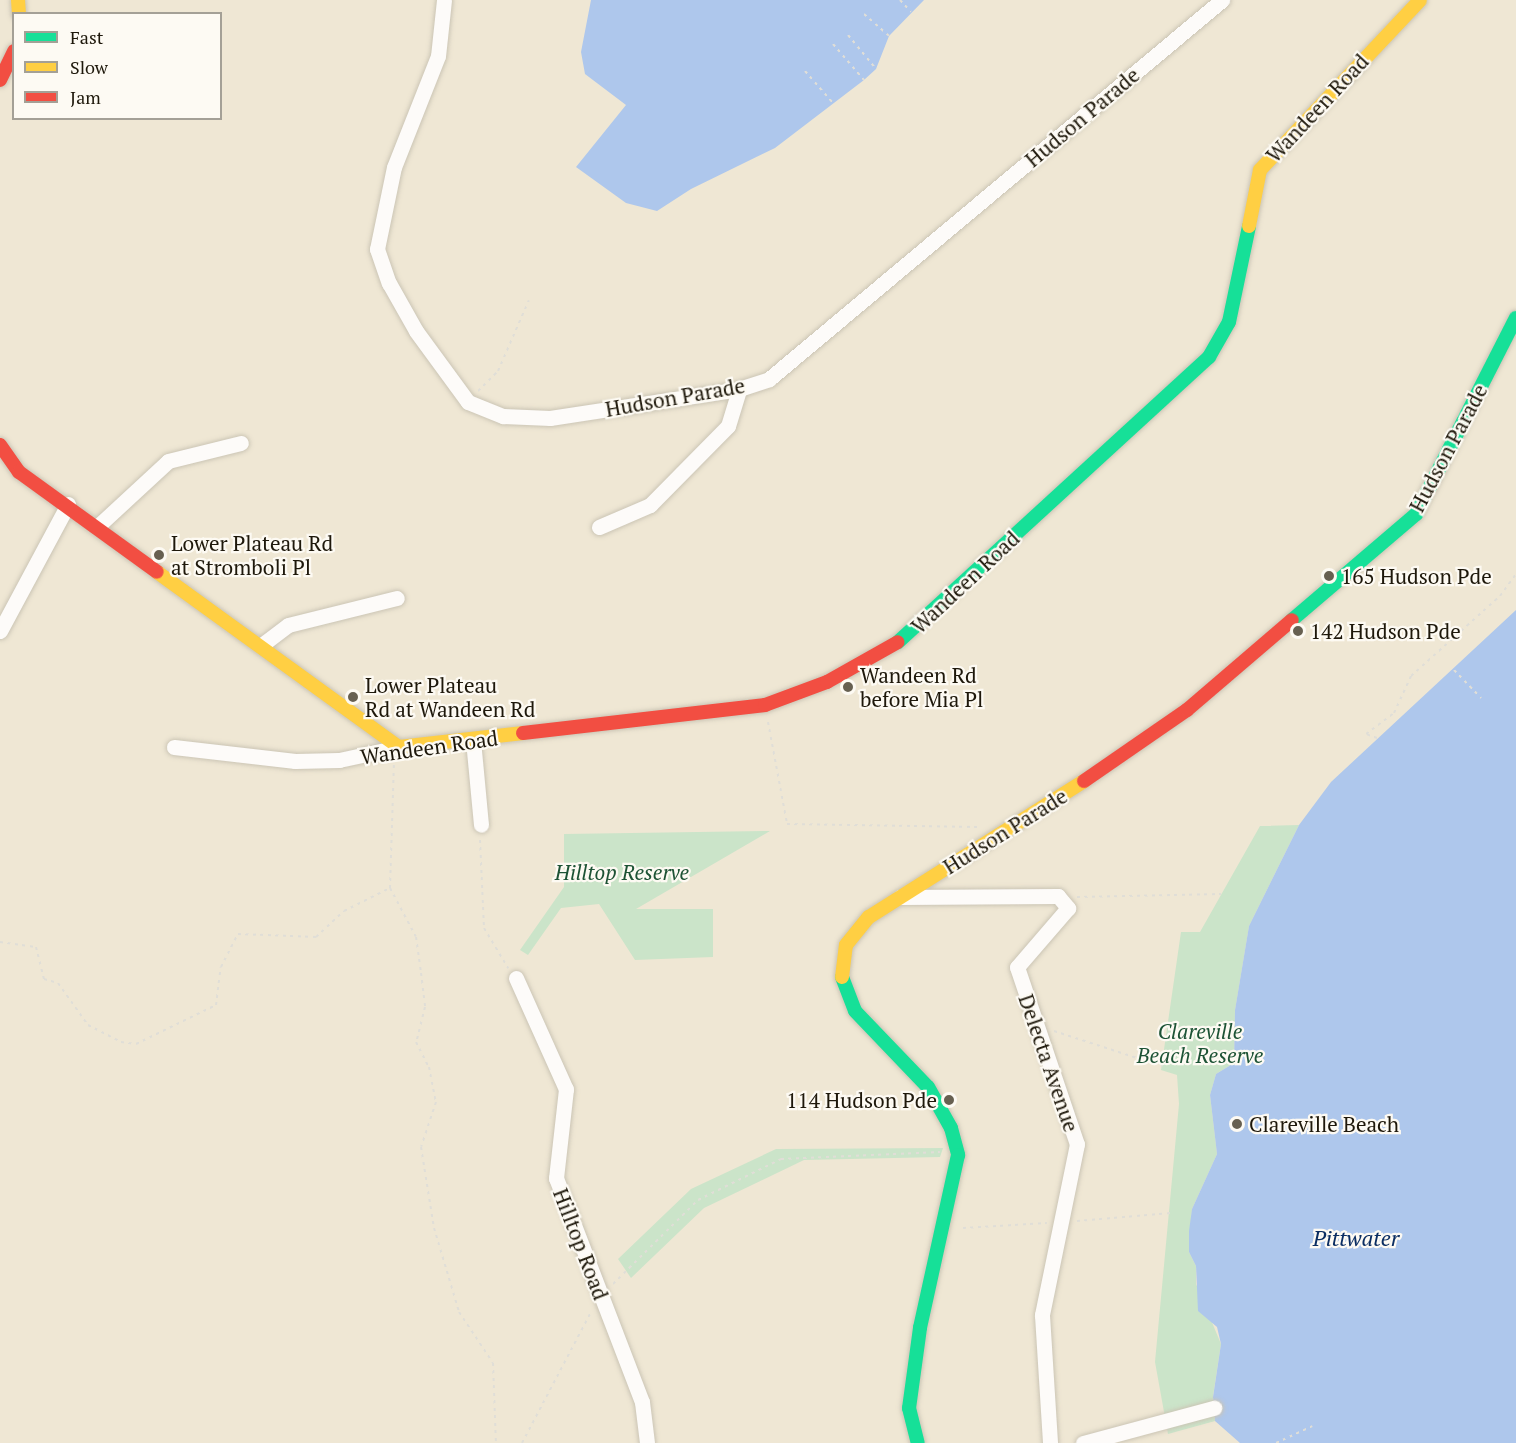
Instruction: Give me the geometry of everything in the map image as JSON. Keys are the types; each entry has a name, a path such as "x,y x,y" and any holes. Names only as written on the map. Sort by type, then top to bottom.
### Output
{"street":[{"path":"444,0 438,56 394,167 378,249 389,283 416,331 468,401"},
{"name":"Hudson Parade","path":"468,401 503,416 550,418 739,389 769,379 1222,0"},
{"name":"Wandeen Road","path":"174,747 295,761 339,760 395,747 473,740 765,705 827,682 911,634 1196,371 1229,322 1260,170 1420,0"},
{"path":"0,80 12,55"},
{"name":"Hudson Parade","path":"918,1443 909,1408 918,1339 958,1155 951,1128 928,1087 855,1011 840,972 846,945 869,917 1113,762 1187,710 1416,514 1516,318"},
{"path":"599,526 650,505 728,426 739,389"},
{"path":"99,525 168,461 242,443"},
{"path":"0,445 19,471 99,525 263,644 395,747"},
{"path":"0,631 68,504"},
{"path":"263,644 288,624 397,598"},
{"path":"473,740 481,825"},
{"path":"900,897 1058,896 1064,904"},
{"name":"Delecta Avenue","path":"1050,1443 1042,1315 1077,1144 1017,967 1068,908 1064,904"},
{"name":"Hilltop Road","path":"516,978 566,1089 556,1178 642,1402 647,1443"},
{"path":"1083,1443 1214,1408"}],"path":[{"path":"900,0 911,12"},
{"path":"864,14 889,36"},
{"path":"848,35 876,69"},
{"path":"833,45 864,80"},
{"path":"806,71 833,103"},
{"path":"468,401 498,371 529,300"},
{"path":"1377,738 1366,734 1394,714 1411,676 1509,586 1516,574"},
{"path":"1454,670 1482,698"},
{"path":"765,705 787,824 987,827"},
{"path":"395,747 390,888 416,937 425,1006 416,1042 429,1066 436,1101 421,1147 434,1228 459,1312 494,1363 496,1443"},
{"path":"481,825 484,928 516,978"},
{"path":"0,942 36,947 44,979 58,983 88,1025 121,1042 136,1044 216,1005 221,967 238,934 316,937 344,911 390,888"},
{"path":"1064,904 1076,897 1221,894"},
{"path":"1037,1026 1162,1066"},
{"path":"522,1443 549,1399 585,1320 625,1268 698,1200 781,1159 802,1154 958,1155"},
{"path":"1276,1443 1312,1426"}],"green space":[{"name":"Clareville Beach Reserve","path":"1299,825 1249,926 1235,1010 1234,1063 1216,1074 1210,1095 1217,1154 1192,1209 1189,1252 1196,1266 1196,1284 1221,1344 1213,1396 1215,1421 1168,1434 1155,1362 1179,1104 1177,1075 1161,1070 1181,932 1200,932 1260,826"},
{"name":"Hilltop Reserve","path":"770,831 636,909 713,909 713,957 635,960 599,904 561,908 528,955 520,950 564,887 564,834"},
{"path":"943,1148 940,1157 804,1160 704,1208 631,1278 618,1259 691,1189 776,1149"}],"water":[{"path":"591,0 924,0 889,36 876,69 864,80 775,148 691,189 657,211 626,203 576,167 626,105 585,74 581,52"},
{"name":"Pittwater","path":"1516,610 1516,1443 1240,1443 1215,1421 1213,1397 1221,1344 1217,1327 1198,1311 1196,1266 1189,1252 1189,1231 1192,1209 1217,1154 1210,1095 1216,1074 1234,1063 1235,1010 1249,926 1299,825 1331,782"}],"traffic: fast":[{"path":"898,642 1209,357 1229,322 1249,226"},
{"path":"1292,620 1416,514 1516,318"},
{"path":"842,977 855,1011 928,1087 951,1128 958,1155 920,1328 909,1408 918,1443"}],"traffic: slow":[{"path":"18,0 19,12"},
{"path":"1249,226 1260,170 1420,0"},
{"path":"157,572 399,747 523,733"},
{"path":"842,977 846,945 869,917 1084,781"}],"traffic: jam":[{"path":"0,80 12,55"},
{"path":"0,445 19,472 157,572"},
{"path":"1084,781 1187,710 1292,620"},
{"path":"523,733 765,705 827,682 898,642"}],"place":[{"name":"Lower Plateau Rd at Stromboli Pl","path":"159,555"},
{"name":"165 Hudson Pde","path":"1329,576"},
{"name":"142 Hudson Pde","path":"1298,631"},
{"name":"Wandeen Rd before Mia Pl","path":"848,687"},
{"name":"Lower Plateau Rd at Wandeen Rd","path":"353,697"},
{"name":"114 Hudson Pde","path":"949,1100"},
{"name":"Clareville Beach","path":"1237,1124"}]}
